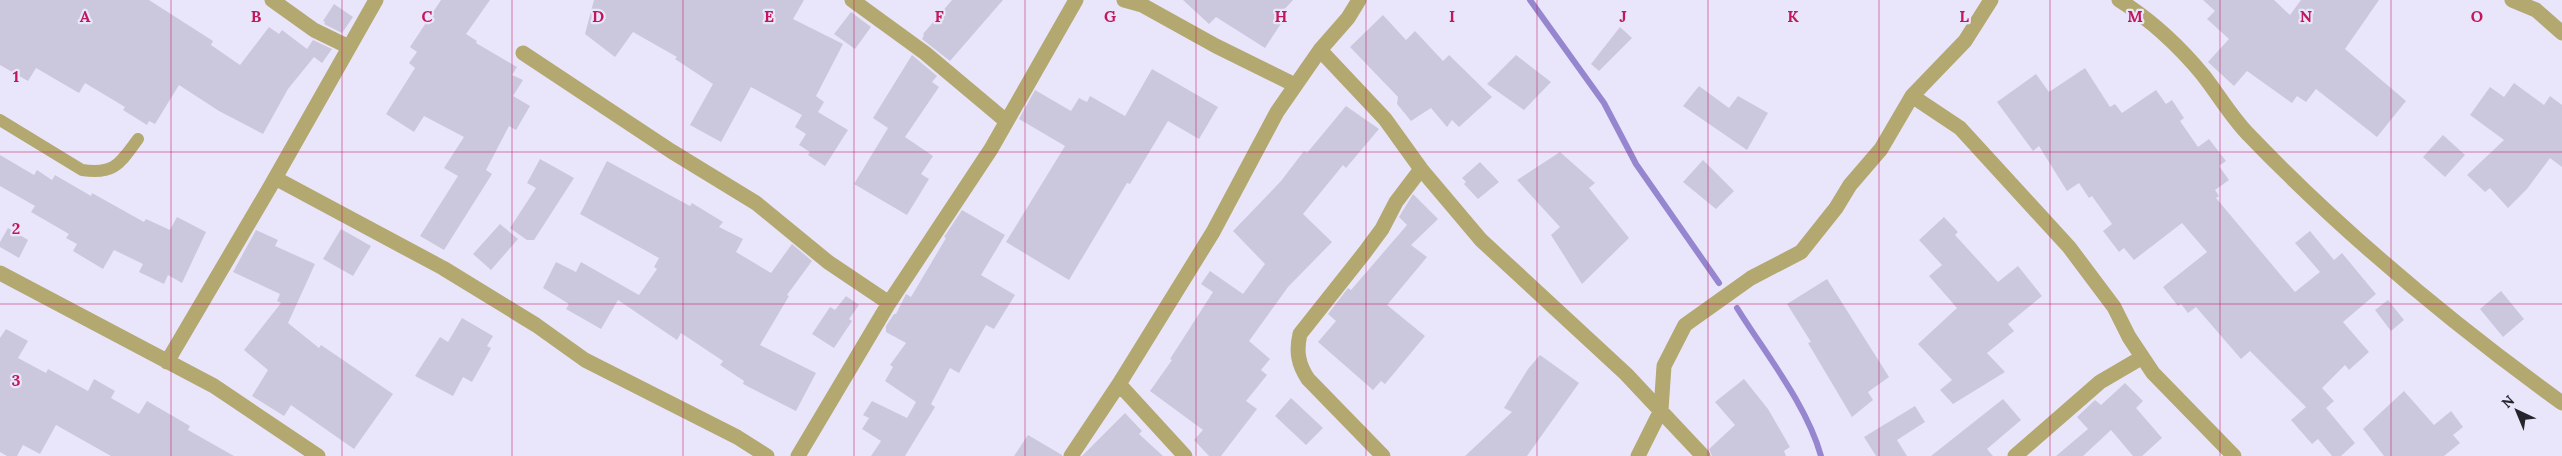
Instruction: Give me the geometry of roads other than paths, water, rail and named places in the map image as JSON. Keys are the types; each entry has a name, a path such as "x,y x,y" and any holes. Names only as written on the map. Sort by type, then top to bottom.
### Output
{"street":[{"path":"272,0 314,30 349,47"},
{"path":"167,362 275,178 376,0"},
{"path":"852,0 925,52 1006,121"},
{"path":"798,456 889,303 942,224 1006,121 1076,0"},
{"path":"1124,0 1142,5 1216,46 1295,85"},
{"path":"1071,456 1119,384 1213,232 1277,112 1320,50 1348,18 1359,0"},
{"path":"1638,456 1661,410 1664,366 1685,326 1751,278 1801,252 1836,208 1850,185 1881,149 1912,96 1965,42 1991,0"},
{"path":"2119,0 2139,13 2183,52 2245,131 2383,264 2468,333 2562,403"},
{"path":"2512,0 2537,5 2562,33"},
{"path":"1320,50 1385,119 1421,169 1449,199 1482,240 1626,374 1703,456"},
{"path":"523,53 671,151 756,202 828,262 889,303"},
{"path":"1912,96 1960,128 2069,246 2114,307 2141,358 2153,373 2234,456"},
{"path":"1383,456 1308,379 1300,368 1297,348 1300,334 1382,229 1396,202 1421,169"},
{"path":"275,178 443,268 536,325 585,360 721,428 767,456"},
{"path":"0,273 214,386 318,456"},
{"path":"2015,456 2100,382 2141,358"},
{"path":"1119,384 1185,456"}],"lane":[{"path":"0,120 82,170 98,172 118,166 138,139"}],"waterway":[{"path":"1530,0 1604,103 1636,164 1719,283"},
{"path":"1737,308 1796,399 1815,437 1821,456"}]}
